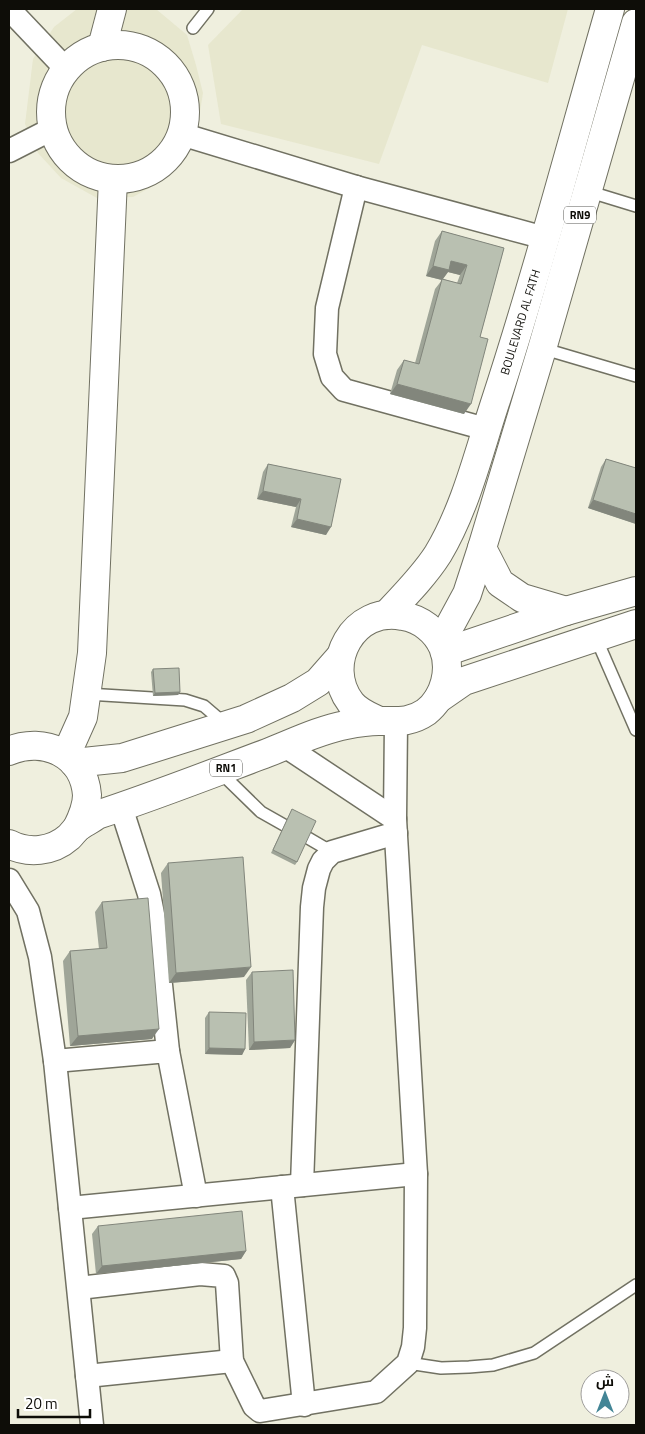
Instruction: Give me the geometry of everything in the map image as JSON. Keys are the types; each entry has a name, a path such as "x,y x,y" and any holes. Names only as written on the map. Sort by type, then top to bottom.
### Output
{"main road":[{"path":"112,9 115,46"},
{"path":"115,46 120,9"},
{"name":"BOULEVARD AL FATH","path":"443,647 467,594 482,548 529,344 544,238 610,9"},
{"name":"BOULEVARD AL FATH","path":"386,615 417,581 438,554 458,512 473,472 486,428 529,344 587,191 636,23"},
{"path":"115,46 150,53 171,71 182,91 185,111 182,134 172,153 154,168 137,176 113,179 92,174 72,162 62,150 52,129 50,114 54,90 66,69 84,54 115,46"},
{"path":"70,759 83,717 92,653 113,179"},
{"path":"482,548 500,583 522,598 566,611"},
{"path":"388,722 364,714 352,703 343,689 339,673 340,657 346,641 370,619 386,615 402,615 418,620 431,630 443,647 636,591"},
{"name":"RN1","path":"77,828 98,815 336,727 412,719 426,711 438,699 464,681 636,624"},
{"name":"RN1","path":"438,699 445,685 448,668 443,647"},
{"path":"9,751 20,746 36,744 52,748 70,759 122,758 246,719 292,698 318,682 340,657"},
{"name":"RN1","path":"9,869 20,848 44,850 68,838 77,828 85,812 87,795 83,778 70,759"}],"street":[{"path":"9,9 66,69"},
{"path":"9,151 52,129"},
{"path":"182,134 356,187 544,238"},
{"path":"356,187 327,308 325,354 332,377 344,390 486,428"},
{"path":"79,1288 200,1274 224,1276 227,1283 232,1361 254,1406 260,1412 376,1392 408,1364 413,1347 415,1328 416,1174 396,826 388,722"},
{"path":"285,746 396,826"},
{"path":"121,807 149,894 154,919 168,1051 196,1196"},
{"path":"304,1405 292,1186 312,907 319,869 323,861 332,852 396,826"},
{"path":"9,880 28,911 40,956 55,1061 92,1425"},
{"path":"55,1061 168,1051"},
{"path":"70,1208 416,1174"},
{"path":"87,1376 232,1361"}],"lane":[{"path":"193,28 208,9"},
{"path":"587,191 636,206"},
{"path":"529,344 636,376"},
{"path":"596,638 636,730"},
{"path":"87,694 185,700 204,706 227,725"},
{"path":"219,771 261,812 284,825"},
{"path":"308,838 332,852"},
{"path":"408,1364 441,1368 492,1365 534,1353 636,1285"}],"shaded area":[{"path":"77,9 156,9 187,35 196,65 203,93 198,124 184,155 160,182 133,197 97,198 61,178 38,153 25,124 33,59 54,27"},
{"path":"243,9 568,9 548,83 422,45 379,164 221,124 208,45"}],"building":[{"path":"442,231 504,248 480,337 488,339 471,404 397,384 404,360 419,364 442,279 461,284 467,265 451,261 449,270 433,266"},
{"path":"606,459 636,468 636,514 593,500"},
{"path":"268,464 341,479 331,527 297,519 301,499 263,491"},
{"path":"179,668 180,692 155,693 153,669"},
{"path":"292,809 316,821 297,862 273,850"},
{"path":"243,857 251,967 176,973 168,863"},
{"path":"148,898 159,1029 78,1036 70,951 107,948 102,902"},
{"path":"293,970 295,1040 254,1042 252,972"},
{"path":"209,1012 246,1013 245,1049 209,1048"},
{"path":"242,1211 246,1251 102,1266 98,1226"}]}
